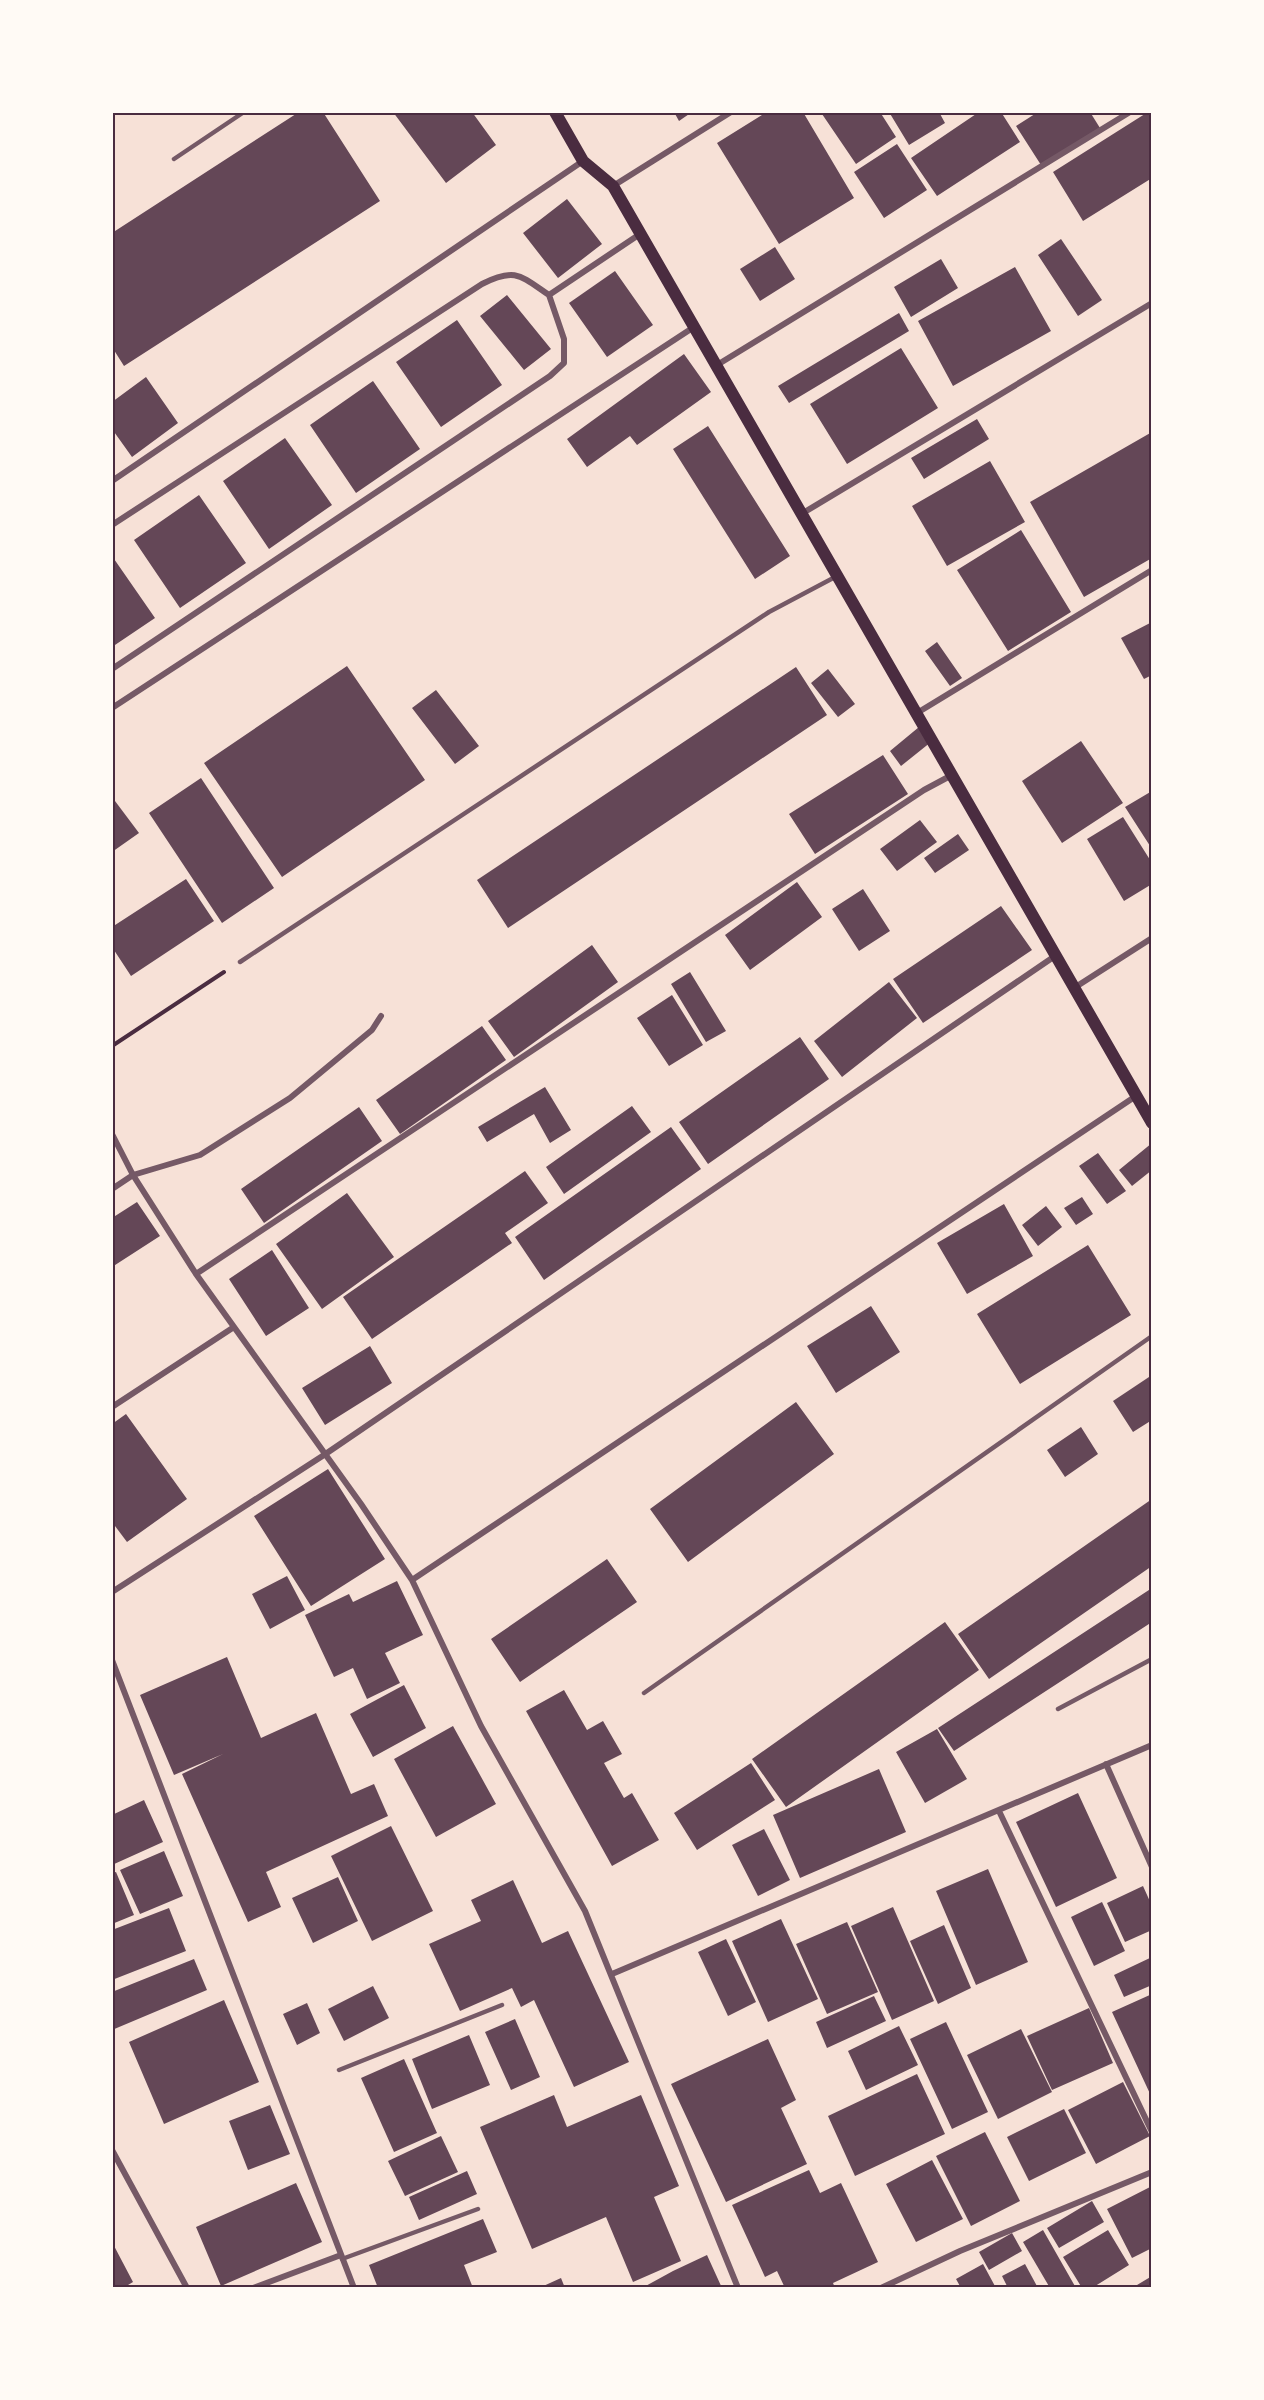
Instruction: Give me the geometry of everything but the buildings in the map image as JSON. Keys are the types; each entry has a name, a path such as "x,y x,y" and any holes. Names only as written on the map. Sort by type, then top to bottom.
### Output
{"main road":[{"path":"555,112 583,161 613,186 1152,1123"}],"street":[{"path":"613,186 731,112"},
{"path":"717,365 1130,112"},
{"path":"112,481 583,161"},
{"path":"549,296 641,234"},
{"path":"112,525 482,284 498,276 520,275 549,296 564,339 564,363 550,376 112,669"},
{"path":"803,513 1152,303"},
{"path":"112,708 695,327"},
{"path":"917,713 1152,570"},
{"path":"196,1274 924,790 952,775"},
{"path":"1074,987 1152,938"},
{"path":"112,1592 324,1455 1056,955"},
{"path":"112,1189 133,1175 200,1155 290,1098 365,1036 381,1016"},
{"path":"412,1580 1136,1096"},
{"path":"112,1134 133,1175 196,1274 361,1504 412,1580 481,1726 585,1911 738,2288"},
{"path":"112,1407 234,1327"},
{"path":"112,1660 354,2288"},
{"path":"612,1974 1152,1745"},
{"path":"1106,1764 1152,1867"},
{"path":"999,1811 1152,2132"},
{"path":"112,2150 187,2288"},
{"path":"881,2288 960,2251 1152,2172"},
{"path":"253,2288 341,2257"}],"lane":[{"path":"174,159 244,112"},
{"path":"240,962 769,612 838,576"},
{"path":"644,1693 1152,1336"},
{"path":"1058,1709 1152,1659"},
{"path":"339,2070 502,2005"},
{"path":"341,2257 478,2209"}],"path":[{"path":"112,1046 240,962"}]}
